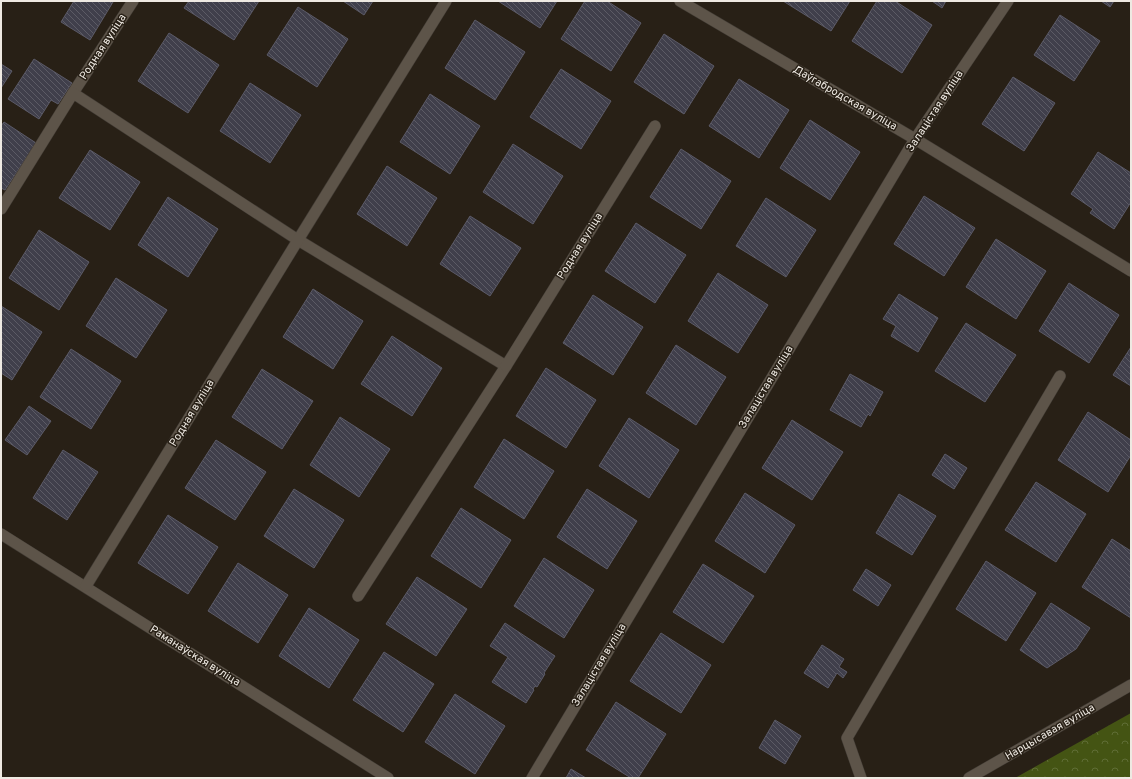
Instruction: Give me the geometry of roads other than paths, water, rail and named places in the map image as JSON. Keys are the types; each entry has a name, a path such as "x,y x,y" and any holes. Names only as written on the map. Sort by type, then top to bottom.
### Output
{"street":[{"name":"Родная вуліца","path":"1,209 73,93 133,1"},
{"name":"Родная вуліца","path":"86,586 446,1"},
{"name":"Даўгабродская вуліца","path":"680,1 915,139 1131,271"},
{"name":"Залацістая вуліца","path":"532,778 915,139 1008,1"},
{"path":"73,93 298,240 506,366"},
{"name":"Родная вуліца","path":"358,596 506,366 655,126"},
{"path":"861,778 847,738 1060,376"},
{"name":"Раманаўская вуліца","path":"1,534 86,586 388,778"},
{"name":"Нарцысавая вуліца","path":"970,778 1131,686"}]}
